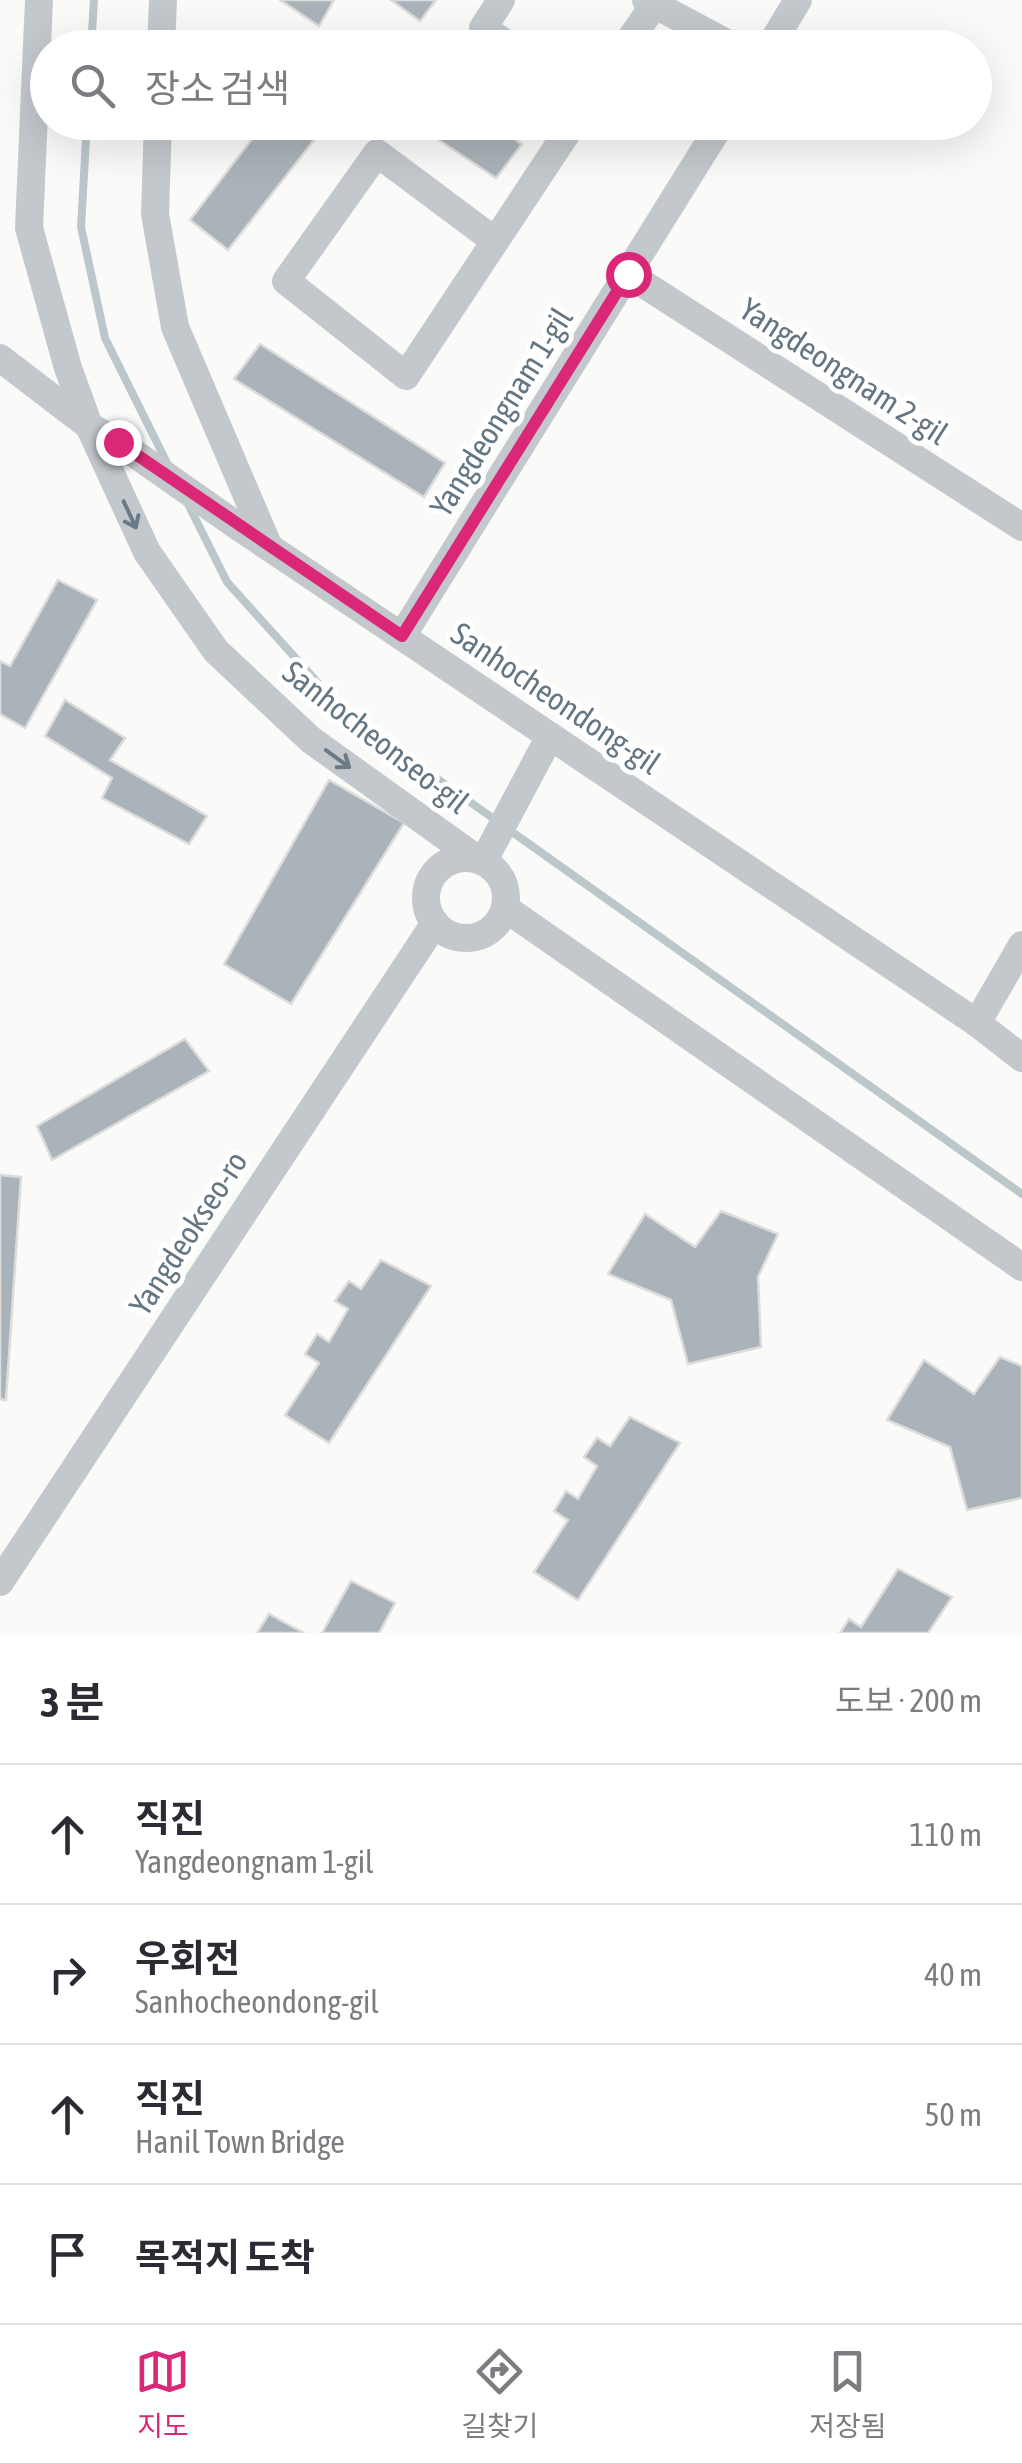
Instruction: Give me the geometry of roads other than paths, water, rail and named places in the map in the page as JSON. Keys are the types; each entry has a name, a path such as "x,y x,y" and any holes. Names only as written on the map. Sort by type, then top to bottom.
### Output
{"street":[{"name":"Sanhocheonseo-gil","path":"37,30 38,0"},
{"path":"162,30 163,0"},
{"path":"486,30 483,28 501,0"},
{"path":"780,30 798,0"},
{"path":"634,30 650,2 702,30"},
{"name":"Sanhocheonseo-gil","path":"32,140 29,228 68,368 147,552 216,650 311,740 484,855"},
{"path":"157,140 155,214 175,327 268,546"},
{"path":"495,240 377,153 286,281 406,376 562,140"},
{"name":"Yangdeongnam 1-gil","path":"402,636 711,140"},
{"name":"Yangdeongnam 2-gil","path":"628,274 1022,527"},
{"name":"Sanhocheondong-gil","path":"0,358 90,426 402,636 546,742 977,1024 1022,1058"},
{"path":"484,855 546,742"},
{"path":"484,855 504,883 505,908 500,919 481,935 468,938 444,931 435,923 426,900 433,876 452,860 484,855"},
{"path":"505,908 1022,1266"},
{"name":"Yangdeokseo-ro","path":"0,1582 435,923"},
{"path":"977,1024 1022,945"}],"waterway":[{"path":"92,30 94,0"},
{"path":"86,140 81,227 105,338 168,465"},
{"path":"188,504 227,582 346,714 1022,1194"}]}
